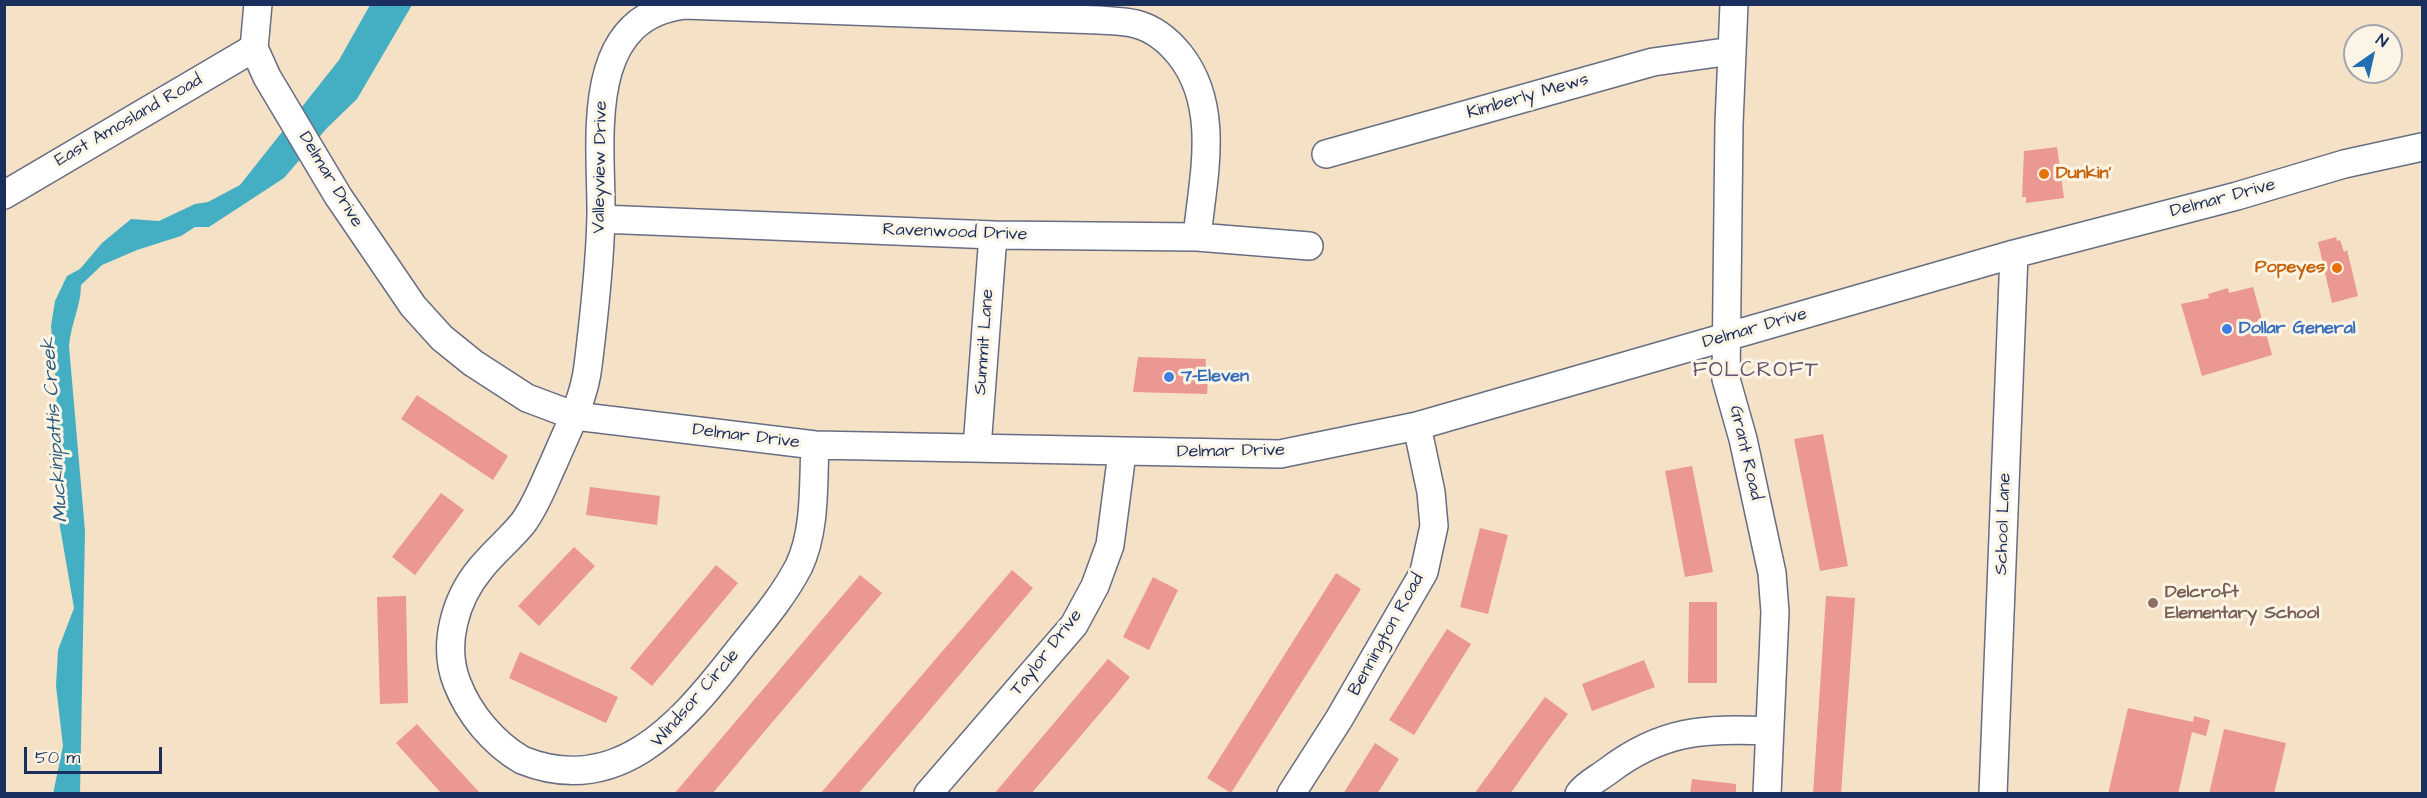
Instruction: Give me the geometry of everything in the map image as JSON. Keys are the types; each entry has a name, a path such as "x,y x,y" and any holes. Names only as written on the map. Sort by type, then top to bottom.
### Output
{"street":[{"path":"254,48 258,4"},
{"name":"Grant Road","path":"1734,4 1726,379 1743,439 1772,573 1775,612 1767,794"},
{"name":"Valleyview Drive","path":"575,416 588,370 601,219 600,119 603,87 613,59 628,37 648,17 661,9 684,5 1100,20 1134,23 1147,28 1160,34 1183,59 1199,88 1203,105 1206,143 1197,237"},
{"name":"Delmar Drive","path":"254,48 267,77 338,196 377,256 413,306 442,338 473,363 527,398 575,416 815,445 1122,453 1280,454 1417,426 2014,254 2237,196 2344,164 2422,147"},
{"name":"East Amosland Road","path":"4,195 254,48"},
{"name":"Kimberly Mews","path":"1326,154 1653,62 1732,51"},
{"name":"Ravenwood Drive","path":"601,219 993,236 1197,237 1309,246"},
{"name":"Summit Lane","path":"977,448 993,236"},
{"name":"School Lane","path":"1993,794 2014,254"},
{"name":"Windsor Circle","path":"575,416 541,493 523,522 479,570 470,584 451,633 450,656 456,680 467,705 501,745 534,767 571,776 590,778 620,769 654,750 689,713 779,599 799,565 806,544 812,514 815,445"},
{"name":"Bennington Road","path":"1291,794 1339,719 1424,572 1434,526 1431,492 1417,426"},
{"name":"Taylor Drive","path":"928,794 1074,625 1095,586 1110,545 1122,453"},
{"path":"1579,794 1635,751 1686,732 1726,729 1769,731"}],"water":[{"name":"Muckinipattis Creek","path":"370,5 412,5 357,99 327,128 284,178 209,227 195,227 181,236 137,250 102,265 81,285 69,346 85,531 80,793 53,794 63,746 56,686 58,650 74,608 60,527 52,459 57,394 51,326 55,301 67,276 80,269 102,243 131,219 159,221 195,204 208,202 240,185 339,60"}],"building":[{"name":"Dunkin'","path":"2057,147 2064,198 2026,203 2026,197 2022,197 2024,151"},
{"name":"Popeyes","path":"2336,237 2337,241 2340,240 2344,252 2347,250 2358,296 2332,303 2318,242"},
{"name":"Dollar General","path":"2253,287 2272,355 2202,376 2181,304 2209,298 2208,294 2228,288 2229,293"},
{"name":"7-Eleven","path":"1138,357 1206,359 1207,394 1133,392"},
{"path":"417,395 508,456 493,480 401,419"},
{"path":"1823,434 1848,566 1820,571 1794,439"},
{"path":"1692,466 1713,572 1685,577 1665,471"},
{"path":"590,487 660,496 657,525 586,515"},
{"path":"441,493 464,510 415,575 392,557"},
{"path":"1480,528 1508,535 1488,614 1460,607"},
{"path":"574,547 595,566 539,626 518,606"},
{"path":"716,565 738,583 652,686 630,668"},
{"path":"1012,570 1033,588 895,751 858,794 820,794"},
{"path":"1336,573 1361,589 1231,793 1207,778"},
{"path":"860,575 882,593 712,794 674,794"},
{"path":"1153,577 1178,590 1149,650 1123,637"},
{"path":"406,596 408,703 380,704 377,597"},
{"path":"1826,596 1855,598 1841,794 1813,794"},
{"path":"1689,602 1717,602 1717,683 1688,683"},
{"path":"1447,629 1471,644 1414,735 1389,720"},
{"path":"520,652 618,697 606,723 509,678"},
{"path":"1108,659 1130,677 1113,698 1031,794 994,794"},
{"path":"1644,660 1655,687 1592,711 1582,684"},
{"path":"1545,697 1568,714 1510,794 1474,794"},
{"path":"2128,708 2193,722 2194,716 2210,720 2206,736 2192,732 2178,794 2108,794"},
{"path":"417,724 481,794 442,794 396,743"},
{"path":"2224,729 2286,743 2274,794 2209,794"},
{"path":"1375,743 1399,759 1377,794 1343,794"},
{"path":"1692,779 1736,784 1736,794 1690,794"}],"place":[{"name":"Dunkin'","path":"2044,174"},
{"name":"Popeyes","path":"2337,268"},
{"name":"Dollar General","path":"2227,329"},
{"name":"7-Eleven","path":"1169,377"},
{"name":"Delcroft Elementary School","path":"2153,603"}],"district":[{"name":"FOLCROFT","path":"1756,372"}]}
